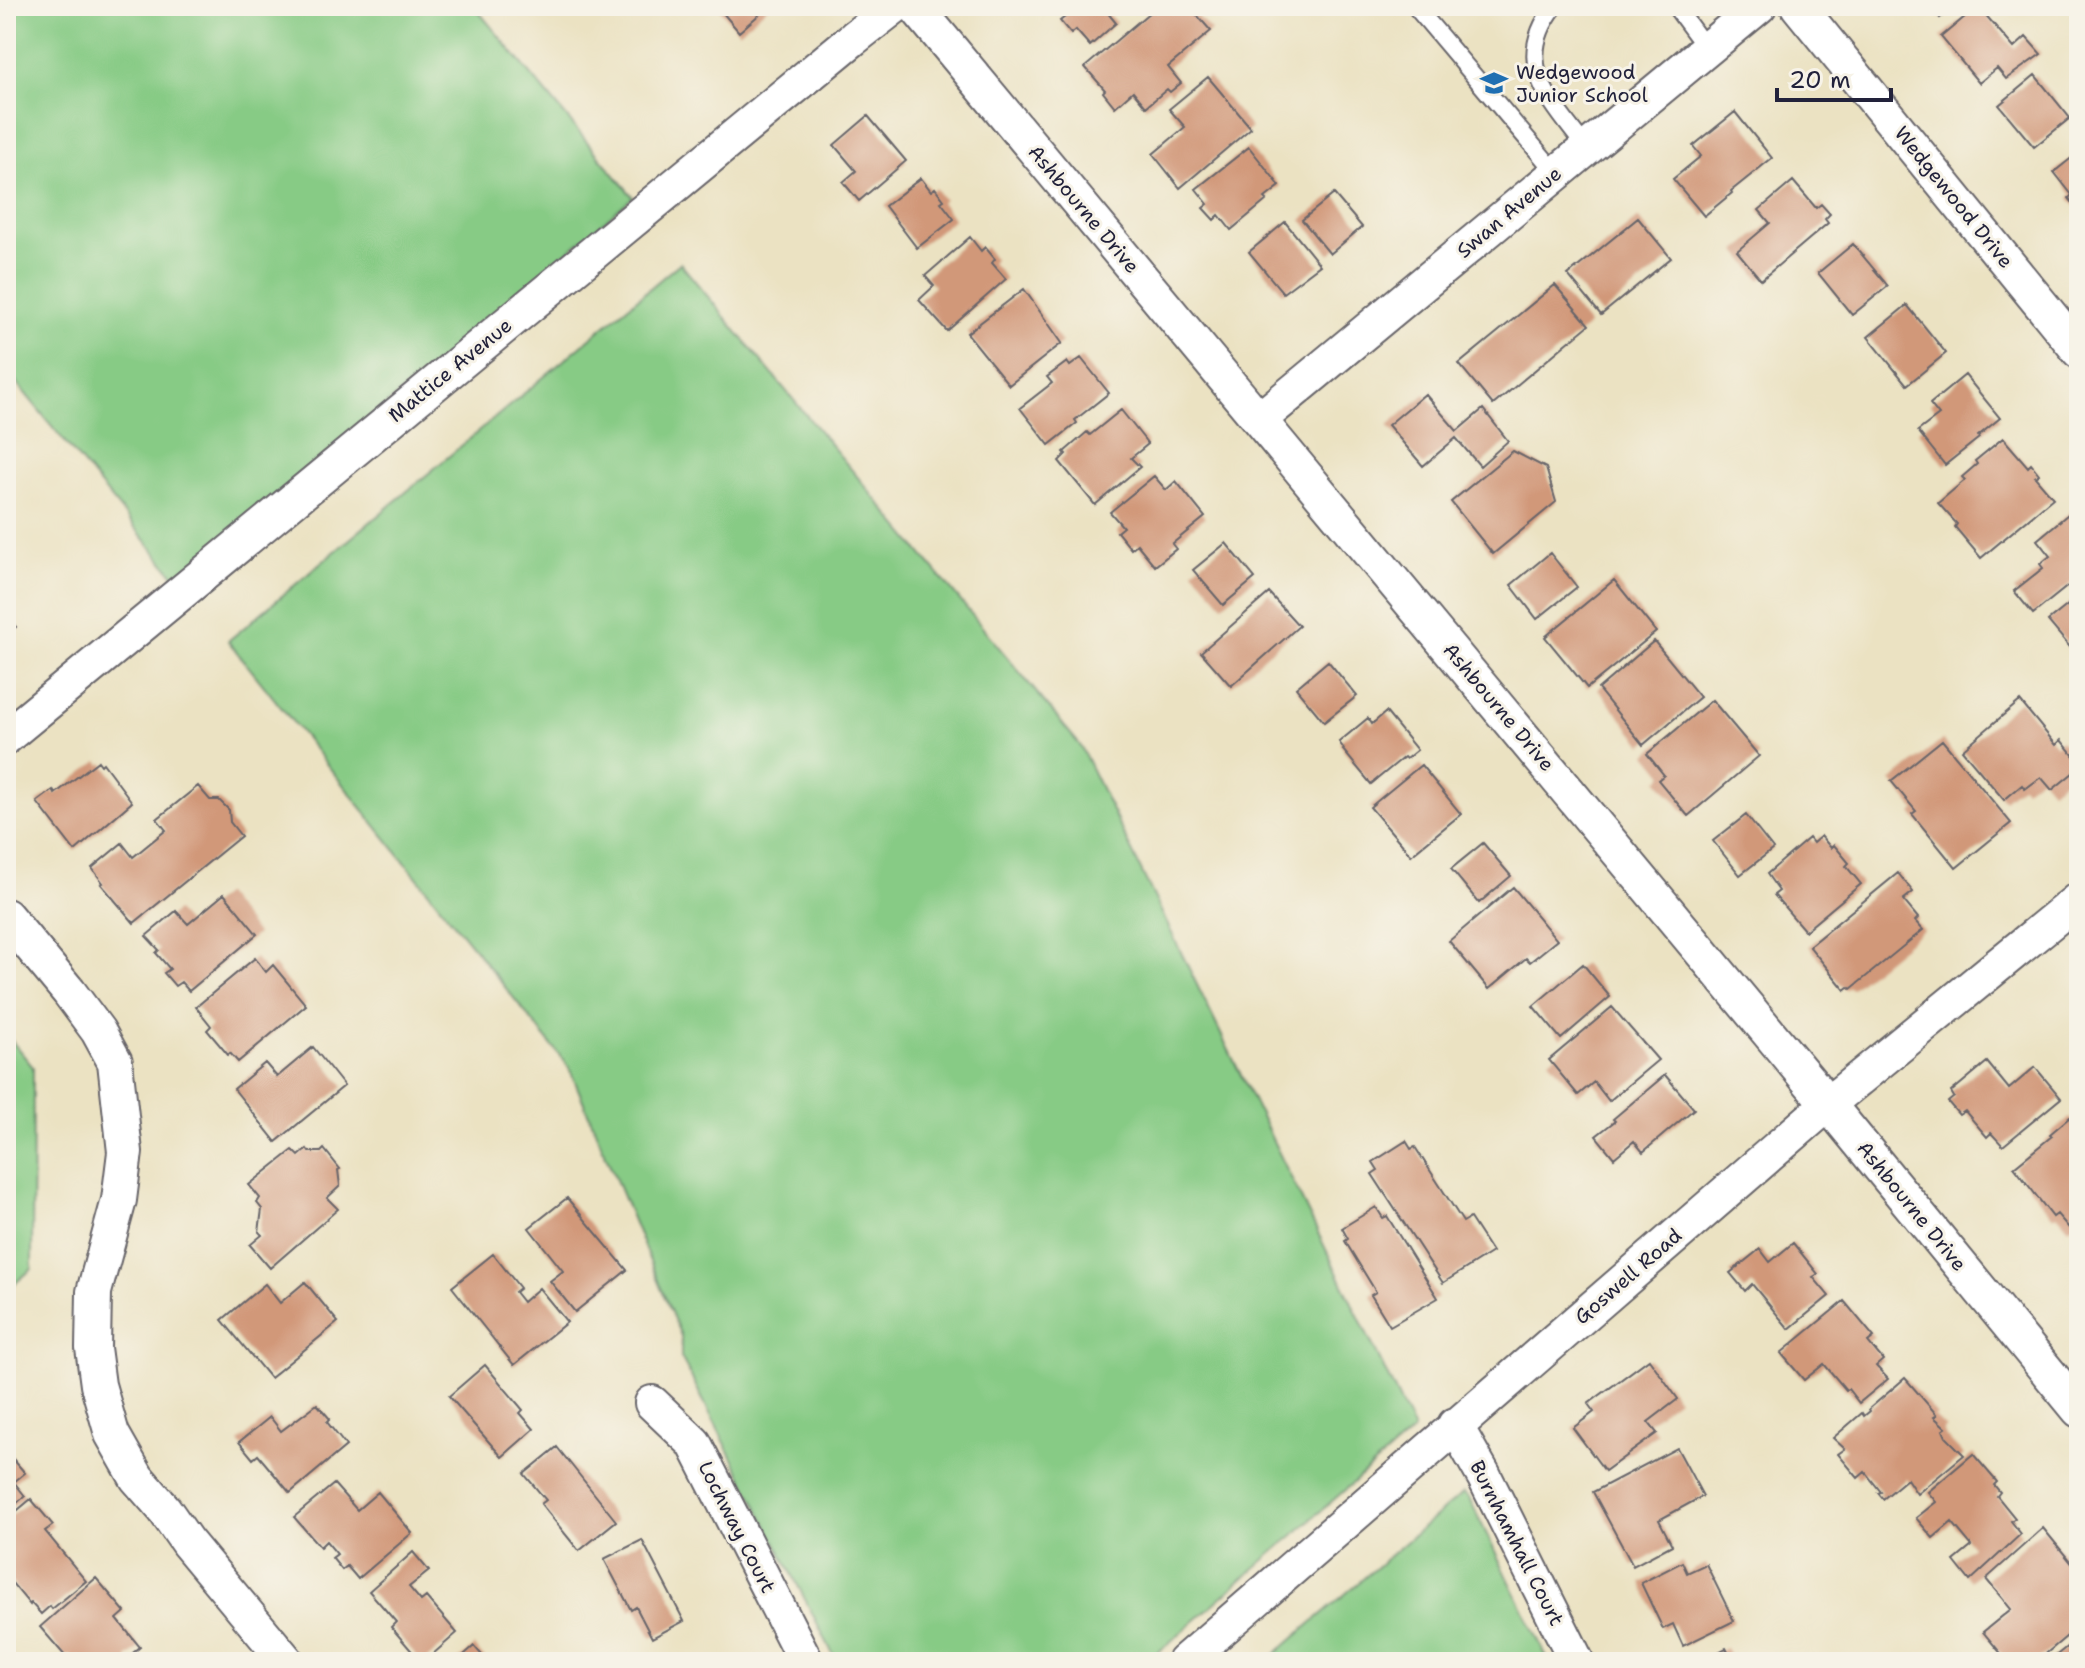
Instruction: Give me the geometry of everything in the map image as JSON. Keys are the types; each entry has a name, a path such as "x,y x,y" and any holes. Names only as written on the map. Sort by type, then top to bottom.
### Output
{"street":[{"name":"Mattice Avenue","path":"6,737 895,6"},
{"name":"Ashbourne Drive","path":"915,6 2079,1410"},
{"name":"Swan Avenue","path":"1260,419 1759,6"},
{"name":"Wedgewood Drive","path":"1798,6 2079,351"},
{"name":"Goswell Road","path":"1184,1662 1828,1104 2079,899"},
{"path":"6,916 91,1021 115,1062 125,1152 119,1200 94,1292 93,1348 98,1385 112,1434 137,1478 287,1662"},
{"name":"Lochway Court","path":"652,1403 694,1443 806,1662"},
{"name":"Burnhamhall Court","path":"1455,1425 1484,1476 1577,1662"}],"lane":[{"path":"1415,6 1556,173"},
{"path":"1555,6 1545,19 1537,40 1535,63 1541,86 1586,148"},
{"path":"1675,6 1706,48"}],"green space":[{"path":"6,6 474,6 633,197 178,580 6,370"},
{"path":"680,263 1080,745 1414,1430 1147,1662 837,1662 681,1357 681,1336 569,1067 228,641"},
{"path":"6,1034 33,1067 32,1269 6,1291"},
{"path":"1463,1493 1469,1498 1549,1662 1266,1662"}],"building":[{"path":"717,6 769,6 739,32"},
{"path":"1055,6 1113,6 1107,12 1116,23 1090,46 1076,30 1071,34 1060,21 1065,17"},
{"path":"1157,6 1189,6 1211,31 1168,67 1181,83 1170,92 1167,89 1146,107 1133,91 1115,107 1085,67"},
{"path":"1930,6 1954,6 1940,18"},
{"path":"1978,6 2014,48 2026,37 2041,54 2006,79 1997,68 1979,83 1941,37"},
{"path":"2035,75 2070,118 2034,147 1999,105"},
{"path":"1208,77 1251,128 1180,188 1153,154 1185,127 1169,109"},
{"path":"1735,112 1772,158 1704,216 1673,179 1701,156 1693,146"},
{"path":"868,116 906,161 859,201 843,182 856,171 834,145"},
{"path":"1249,147 1280,186 1231,230 1219,215 1214,220 1203,208 1208,204 1196,189"},
{"path":"2079,152 2079,211 2069,198 2072,195 2054,172"},
{"path":"921,178 931,191 935,188 954,219 917,248 885,206"},
{"path":"1793,181 1816,208 1821,204 1830,214 1825,219 1828,223 1761,280 1737,251 1770,223 1759,210"},
{"path":"1334,194 1362,227 1330,254 1302,220"},
{"path":"1638,218 1671,258 1601,315 1568,275"},
{"path":"1285,222 1320,265 1283,293 1249,252"},
{"path":"970,237 981,251 985,247 995,259 992,263 1006,279 947,331 919,300 934,286 925,276"},
{"path":"1853,244 1888,286 1852,315 1818,273"},
{"path":"1555,285 1589,325 1493,405 1459,364"},
{"path":"1024,289 1062,343 1009,385 967,333"},
{"path":"1907,305 1946,353 1907,385 1868,337"},
{"path":"1081,358 1109,393 1049,445 1020,408 1052,383 1047,377 1067,362 1070,366"},
{"path":"1965,375 2000,418 1945,465 1918,431 1939,415 1930,404"},
{"path":"1425,394 1457,431 1483,409 1508,441 1480,466 1456,438 1423,466 1388,425"},
{"path":"1121,410 1148,444 1131,458 1140,467 1095,505 1059,461 1066,454 1064,452 1087,432 1090,435"},
{"path":"2003,438 2028,467 2031,464 2039,474 2035,477 2053,498 1981,558 1938,503 1965,480 1962,477 1977,464 1975,461"},
{"path":"1513,451 1546,468 1556,502 1493,554 1451,502"},
{"path":"1154,476 1166,490 1176,481 1205,517 1172,544 1176,549 1155,566 1137,544 1131,549 1117,532 1123,527 1110,512"},
{"path":"2073,510 2079,518 2079,577 2033,614 2014,591 2043,568 2040,564 2050,556 2037,540"},
{"path":"1226,543 1255,578 1223,605 1193,570"},
{"path":"1550,553 1577,587 1537,619 1511,585"},
{"path":"1614,580 1656,632 1587,688 1545,637"},
{"path":"1269,593 1299,626 1231,686 1201,652"},
{"path":"2079,596 2079,658 2048,621"},
{"path":"6,615 16,627 6,636"},
{"path":"1654,641 1700,697 1643,745 1598,689"},
{"path":"1328,661 1357,696 1324,722 1296,688"},
{"path":"1712,700 1759,756 1688,816 1658,780 1664,775 1647,754"},
{"path":"2020,701 2056,745 2061,740 2079,762 2079,768 2052,790 2041,777 2025,789 2022,785 2004,800 1962,750"},
{"path":"1386,712 1417,750 1371,784 1339,742 1368,718 1372,724"},
{"path":"1942,740 2011,823 1956,868 1912,814 1916,811 1891,781"},
{"path":"98,761 101,765 103,763 132,802 75,851 37,802 53,790 55,794"},
{"path":"1421,765 1461,814 1411,855 1370,807"},
{"path":"198,786 210,800 219,800 229,810 230,822 241,836 134,923 101,884 92,868 122,843 133,857 166,830 157,819"},
{"path":"1746,815 1773,849 1740,875 1713,841"},
{"path":"1821,836 1831,848 1834,845 1849,863 1846,866 1861,884 1805,931 1774,895 1779,891 1767,874 1809,838 1813,843"},
{"path":"1483,843 1511,876 1479,903 1451,869"},
{"path":"1898,873 1913,892 1903,900 1918,918 1915,921 1923,930 1851,989 1845,990 1809,946"},
{"path":"1513,887 1557,940 1530,962 1526,958 1489,989 1449,941"},
{"path":"224,894 257,934 189,991 181,982 175,986 164,973 170,969 156,953 159,950 146,936 176,911 188,924"},
{"path":"255,958 266,972 273,965 306,1005 238,1062 207,1030 211,1026 196,1007"},
{"path":"1583,964 1610,997 1561,1039 1533,1006"},
{"path":"1612,1007 1658,1060 1609,1101 1594,1082 1578,1095 1549,1060"},
{"path":"313,1047 344,1086 276,1142 234,1089 265,1063 277,1077"},
{"path":"1987,1062 2009,1089 2035,1067 2061,1098 2003,1146 1991,1133 1987,1137 1965,1111 1959,1115 1948,1102 1954,1097 1951,1092"},
{"path":"1665,1075 1694,1109 1643,1152 1634,1141 1614,1158 1596,1136"},
{"path":"2070,1117 2079,1129 2079,1220 2069,1228 2057,1214 2053,1217 2014,1167"},
{"path":"1406,1141 1411,1149 1415,1147 1463,1222 1470,1218 1492,1252 1443,1283 1372,1174 1378,1170 1373,1162"},
{"path":"307,1149 309,1152 321,1152 324,1149 340,1169 340,1186 327,1198 338,1209 270,1268 250,1245 262,1235 259,1232 262,1209 257,1203 260,1198 249,1185 293,1150 299,1156"},
{"path":"567,1198 627,1270 575,1312 550,1281 563,1271 529,1228"},
{"path":"1376,1207 1383,1218 1387,1216 1438,1298 1390,1326 1371,1295 1376,1292 1345,1241 1348,1239 1342,1228"},
{"path":"1793,1243 1818,1274 1813,1277 1829,1296 1789,1329 1752,1284 1745,1291 1730,1273 1760,1249 1770,1262"},
{"path":"493,1254 520,1288 515,1292 523,1302 539,1288 567,1322 514,1365 452,1287"},
{"path":"305,1282 338,1322 270,1378 222,1320 265,1284 280,1303"},
{"path":"1844,1301 1874,1337 1868,1342 1883,1360 1876,1366 1888,1379 1859,1403 1824,1364 1804,1380 1781,1353"},
{"path":"1649,1359 1678,1399 1648,1422 1657,1433 1605,1471 1573,1428 1594,1412 1588,1404"},
{"path":"485,1365 523,1410 520,1413 534,1429 502,1457 449,1396"},
{"path":"1905,1378 1937,1415 1934,1417 1946,1428 1943,1430 1946,1437 1964,1455 1917,1494 1907,1479 1883,1499 1865,1472 1858,1478 1838,1454 1845,1449 1833,1438 1862,1413 1864,1416 1870,1411"},
{"path":"317,1404 346,1446 290,1493 258,1455 253,1459 239,1442 270,1417 281,1431"},
{"path":"557,1447 616,1521 579,1551 541,1504 546,1500 524,1474"},
{"path":"1677,1448 1703,1496 1659,1520 1672,1545 1633,1566 1593,1492"},
{"path":"6,1451 25,1473 14,1482 25,1496 6,1512"},
{"path":"1973,1454 1997,1482 1994,1485 2000,1492 1997,1496 2015,1518 2011,1521 2021,1534 1970,1581 1954,1561 1972,1546 1952,1522 1933,1538 1916,1518 1936,1502 1928,1492"},
{"path":"334,1484 357,1510 378,1492 412,1533 358,1579 347,1566 342,1570 332,1558 337,1554 326,1541 320,1547 294,1517"},
{"path":"31,1499 53,1525 45,1531 86,1581 52,1609 50,1606 41,1614 6,1576 6,1520"},
{"path":"2043,1528 2079,1572 2079,1626 2036,1662 2008,1662 1983,1632 2011,1609 1986,1579"},
{"path":"642,1540 684,1621 652,1638 636,1607 631,1610 604,1559"},
{"path":"413,1552 429,1571 409,1587 421,1601 426,1597 457,1633 424,1662 391,1627 396,1622 369,1591"},
{"path":"1682,1562 1687,1573 1706,1564 1734,1621 1683,1646 1673,1624 1663,1629 1641,1583"},
{"path":"96,1578 125,1612 117,1619 140,1647 127,1658 130,1662 76,1662 70,1655 66,1657 40,1627"},
{"path":"2079,1637 2079,1662 2048,1662"},
{"path":"474,1646 488,1662 456,1662"},
{"path":"1726,1648 1733,1662 1699,1662"}],"place":[{"name":"Wedgewood Junior School","path":"1494,83"}]}
